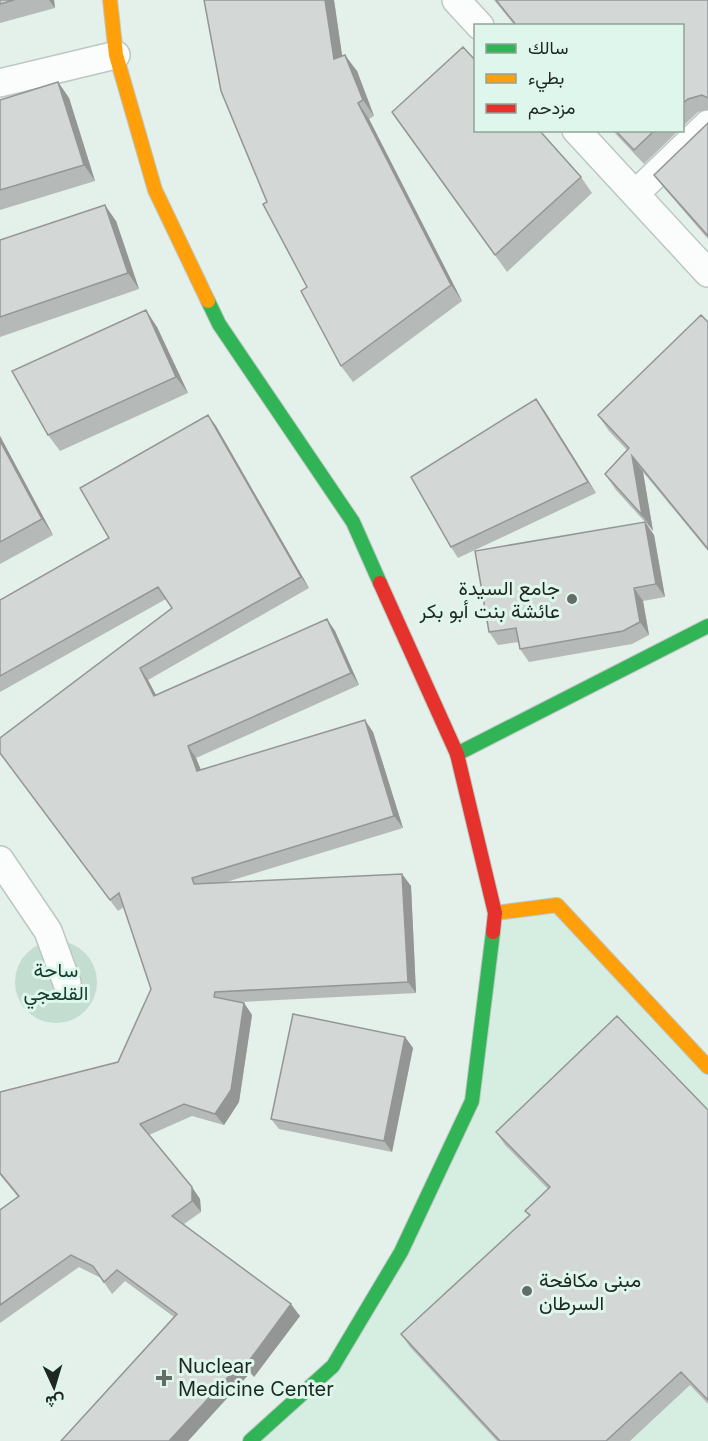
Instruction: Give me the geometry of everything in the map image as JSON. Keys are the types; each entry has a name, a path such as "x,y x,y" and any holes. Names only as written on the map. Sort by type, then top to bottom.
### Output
{"street":[{"path":"110,0 116,55 155,190 219,324 353,522 457,754 495,913 472,1101 462,1123 402,1252 333,1366 250,1441"},
{"path":"456,0 478,24"},
{"path":"0,83 116,55"},
{"path":"635,194 708,124"},
{"path":"578,132 708,273"},
{"path":"457,754 708,626"},
{"path":"0,860 48,931 67,983"},
{"path":"495,913 557,905 708,1066"}],"shaded area":[{"path":"557,905 708,1067 708,1441 250,1441 333,1366 472,1101 495,913"}],"green space":[{"name":"ساحة القلعجي","path":"48,941 64,941 79,948 90,959 97,974 94,998 85,1011 64,1023 48,1023 33,1016 22,1005 15,990 15,974 22,959 33,948"}],"building":[{"path":"0,0 14,0 0,4"},
{"path":"204,0 325,0 334,59 345,55 363,100 358,103 451,285 341,366 301,291 307,287 263,204 267,202 221,91"},
{"path":"496,0 708,0 708,98 702,95 684,102 684,24 515,24"},
{"path":"463,47 474,59 474,132 541,132 581,177 495,255 392,112"},
{"path":"58,82 84,165 0,190 0,100"},
{"path":"708,123 708,236 654,175"},
{"path":"617,132 653,132 634,150"},
{"path":"105,205 128,273 0,317 0,240"},
{"path":"146,310 176,377 48,435 12,371"},
{"path":"701,315 708,322 708,549 632,456 642,515 605,474 629,448 598,415"},
{"path":"536,399 588,482 451,547 411,477"},
{"path":"208,415 301,577 140,668 154,696 327,619 351,673 188,746 197,771 365,720 394,816 192,878 194,884 402,874 408,982 215,992 214,997 244,1003 231,1090 215,1114 184,1104 140,1124 192,1187 192,1201 172,1216 291,1304 246,1365 242,1362 169,1441 61,1441 177,1314 117,1270 104,1282 93,1266 71,1255 0,1305 0,1210 19,1196 0,1173 0,1092 118,1062 151,989 119,893 110,900 0,753 0,738 172,608 158,587 0,676 0,600 109,538 80,488"},
{"path":"0,441 42,519 0,542"},
{"name":"جامع السيدة عائشة بنت أبو بكر","path":"645,522 656,584 634,588 640,622 623,631 520,649 516,628 489,632 475,551"},
{"path":"293,1014 405,1037 384,1141 271,1119"},
{"path":"617,1016 708,1110 708,1400 681,1372 606,1441 500,1441 401,1334 530,1215 525,1211 550,1187 496,1132"}],"traffic: fast":[{"path":"208,301 219,324 353,522 380,583"},
{"path":"457,754 708,626"},
{"path":"250,1441 333,1366 401,1252 472,1101 493,932"}],"traffic: slow":[{"path":"110,0 116,55 155,190 208,301"},
{"path":"495,913 557,905 708,1067"}],"traffic: jam":[{"path":"380,583 457,754 495,913 493,932"}],"place":[{"name":"جامع السيدة عائشة بنت أبو بكر","path":"572,599"},
{"name":"مبنى مكافحة السرطان","path":"527,1291"},
{"name":"Nuclear Medicine Center","path":"164,1378"}]}
